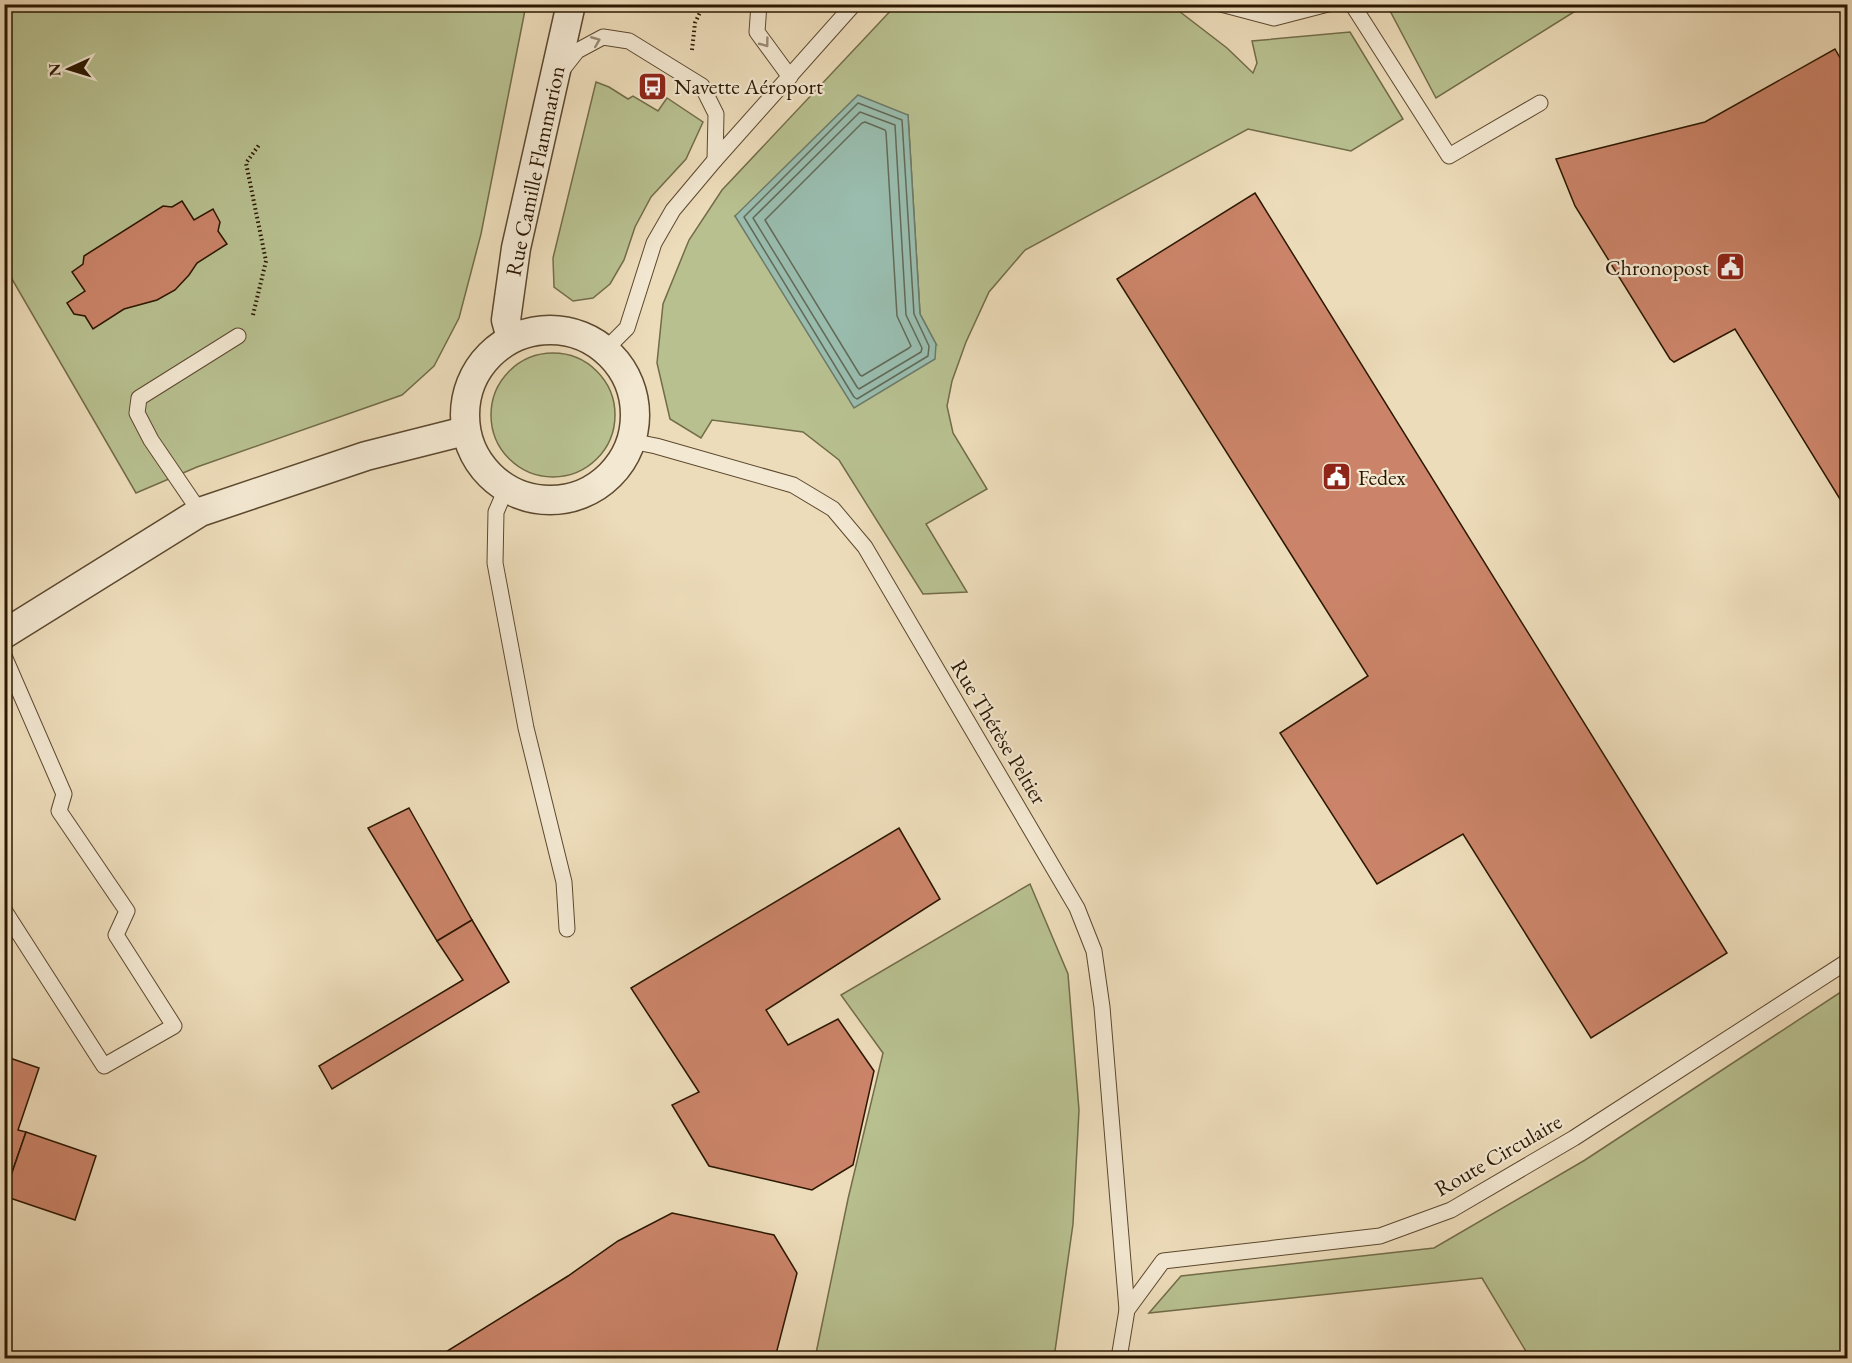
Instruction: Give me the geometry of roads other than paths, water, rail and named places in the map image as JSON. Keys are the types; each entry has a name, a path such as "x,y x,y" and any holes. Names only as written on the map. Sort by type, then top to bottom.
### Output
{"street":[{"name":"Rue Camille Flammarion","path":"511,338 506,320 516,248 571,4"},
{"path":"560,329 584,336 605,350 622,369 632,392 635,417 631,441 620,464 602,483 580,495 555,501 529,498 506,489 487,474 473,454 465,431 465,404 473,377 489,354 511,338 534,330 560,329"},
{"path":"4,634 200,512 366,456 465,431"}],"lane":[{"path":"759,4 757,32 790,77"},
{"path":"605,350 627,328 654,243 673,210 854,4"},
{"path":"1221,4 1274,18 1328,4"},
{"path":"1352,4 1449,156 1540,103"},
{"path":"555,79 577,51 603,37 629,41 702,86 716,114 715,160"},
{"path":"200,512 151,440 137,413 140,398 238,336"},
{"name":"Rue Thérèse Peltier","path":"631,441 793,485 833,509 865,547 1077,908 1094,951 1104,1029 1128,1310"},
{"path":"506,489 496,512 495,563 526,728 564,882 567,929"},
{"path":"4,656 64,794 59,811 127,911 116,935 174,1026 104,1066 4,910"},
{"name":"Route Circulaire","path":"1119,1359 1128,1310 1163,1261 1380,1236 1451,1210 1574,1138 1848,962"}],"water":[{"path":"858,95 908,115 920,314 936,344 935,359 854,408 735,216"}],"place":[{"name":"Navette Aéroport","path":"653,86"},
{"name":"Chronopost","path":"1730,267"},
{"name":"Fedex","path":"1337,477"}]}
